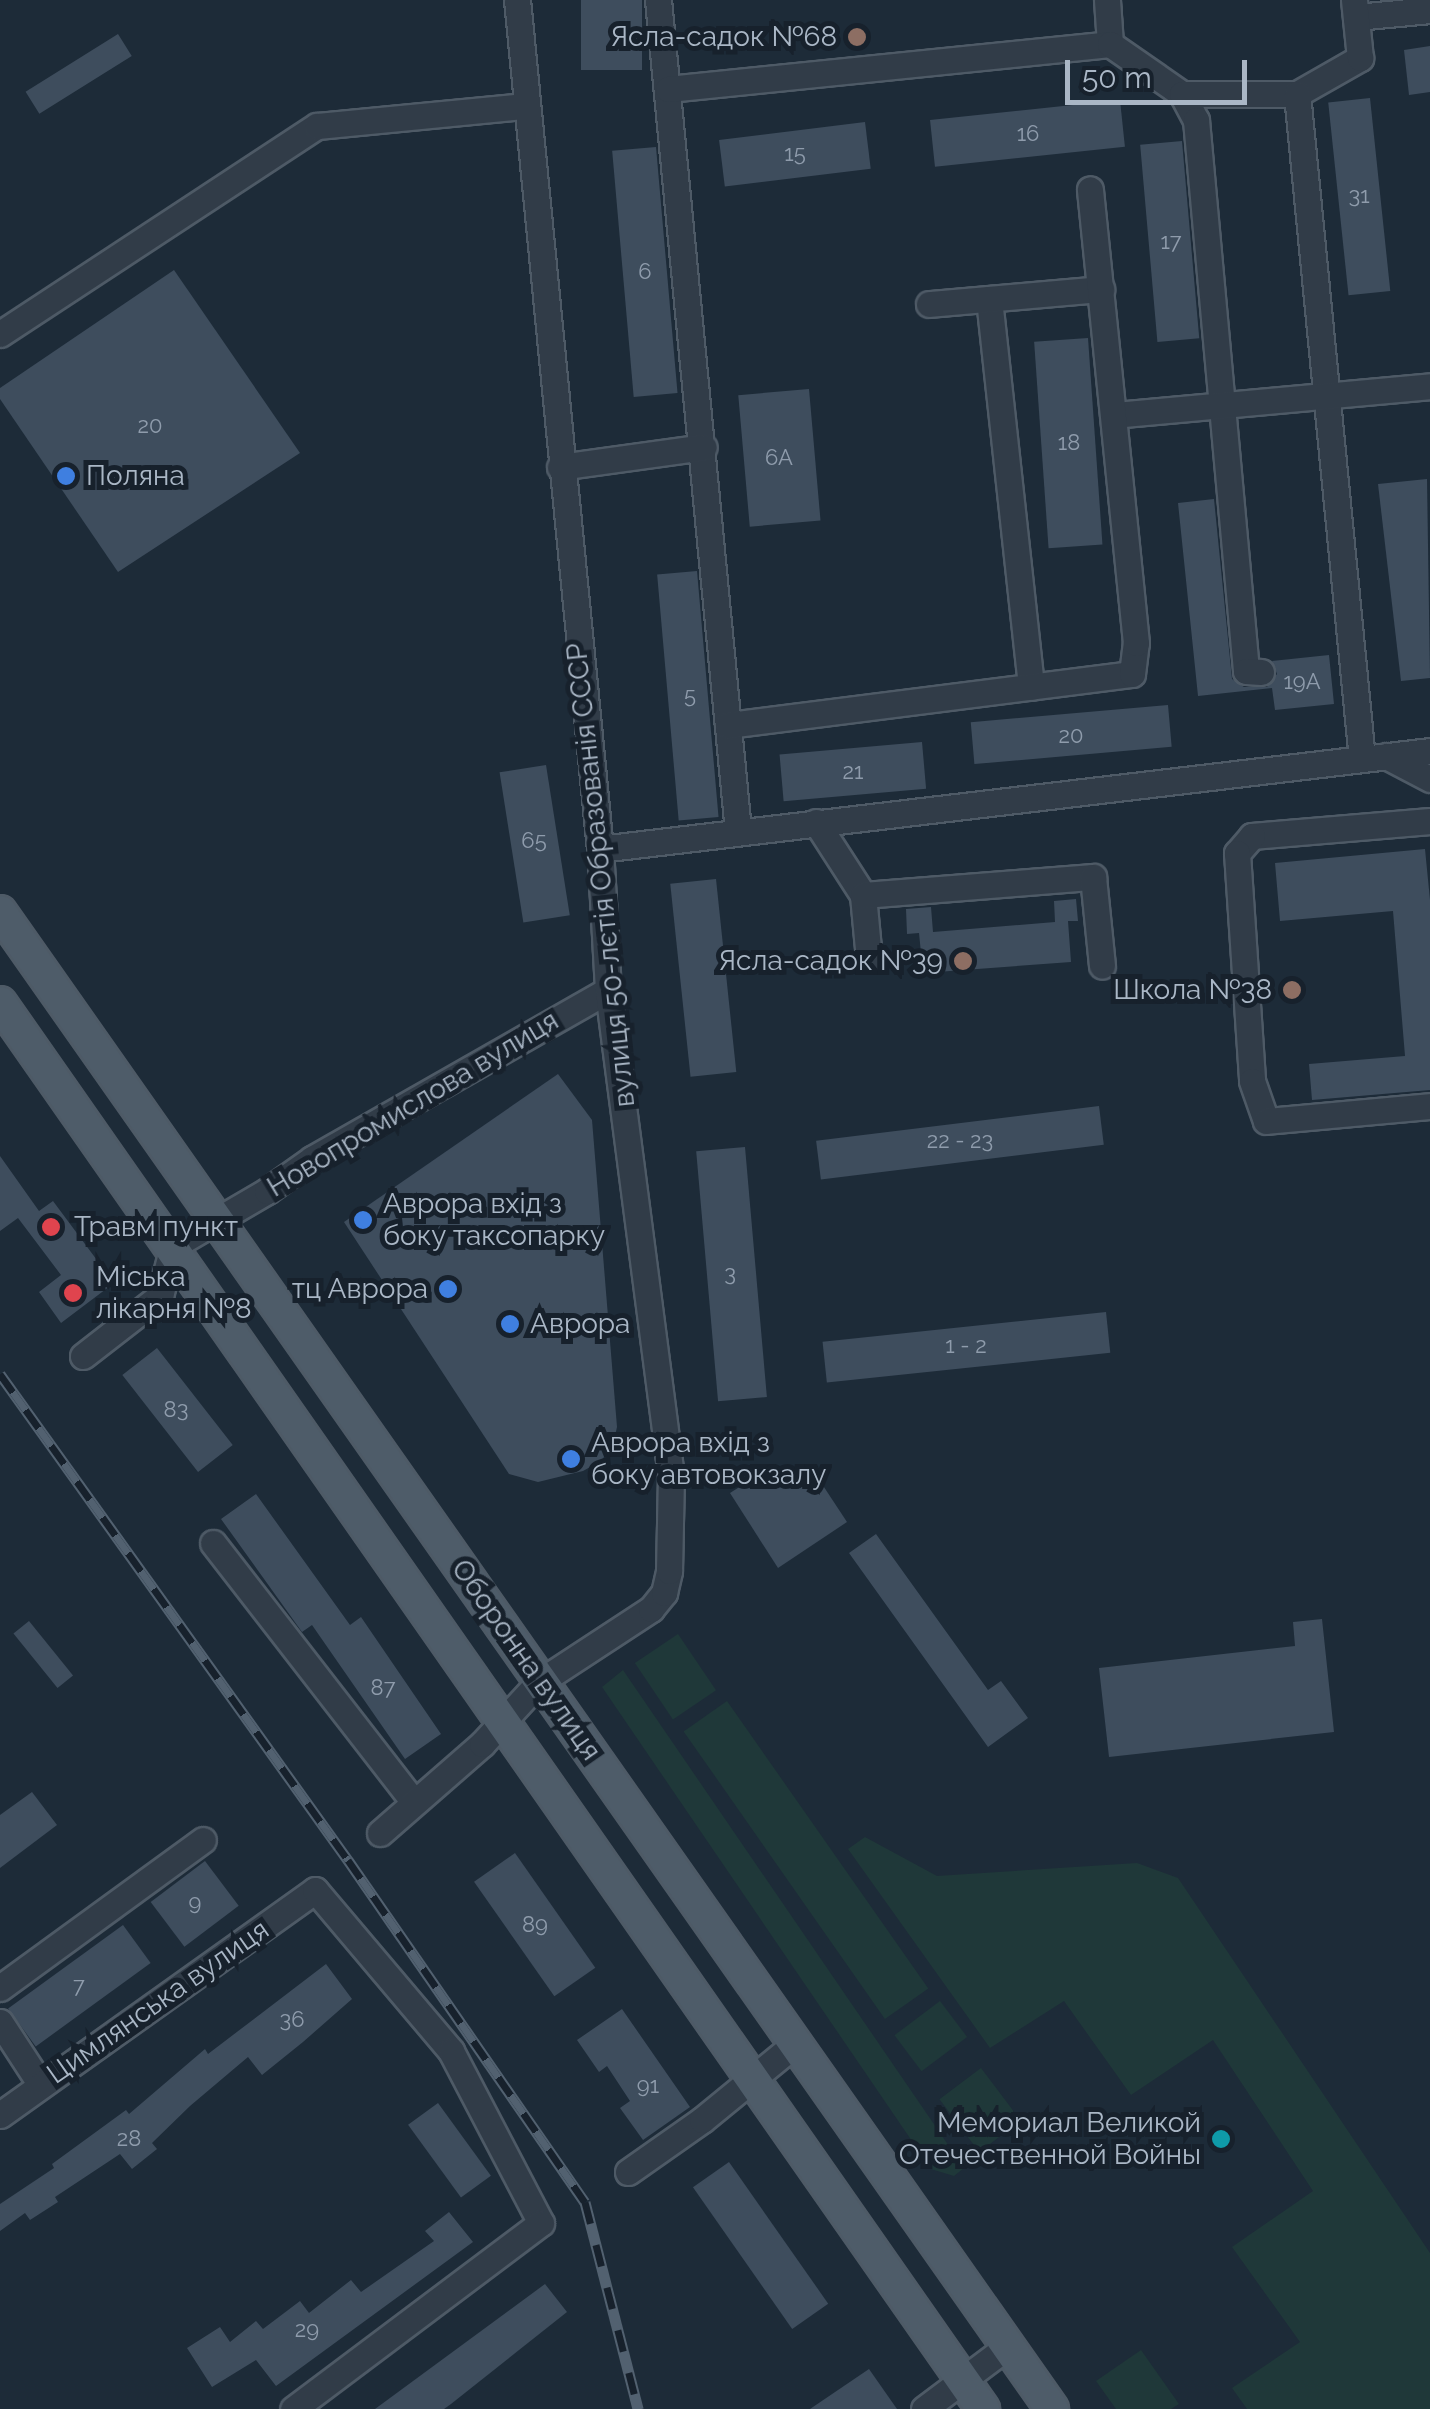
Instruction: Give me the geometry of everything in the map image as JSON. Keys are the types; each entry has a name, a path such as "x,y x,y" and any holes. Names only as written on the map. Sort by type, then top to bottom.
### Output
{"main road":[{"name":"Оборонна вулиця","path":"0,912 218,1219 538,1683 1052,2409"},
{"name":"Оборонна вулиця","path":"0,1003 983,2409"}],"street":[{"name":"вулиця 50-лєтія Образованія СССР","path":"380,1833 482,1744 499,1720 538,1683 651,1609 664,1594 669,1571 671,1476 608,990 600,849 516,0"},
{"path":"658,0 738,831"},
{"path":"1106,0 1110,44"},
{"path":"1182,94 1297,94 1360,58 1355,9 1430,10"},
{"path":"668,88 1110,44 1182,94 1196,120 1246,672 1262,672"},
{"path":"1297,94 1328,396 1374,757"},
{"path":"0,334 317,126 526,106"},
{"path":"728,724 1132,674 1136,642 1090,189"},
{"path":"929,304 1101,290"},
{"path":"989,299 1032,686"},
{"path":"1114,415 1430,386"},
{"path":"560,466 704,447"},
{"path":"600,849 1430,751"},
{"path":"1374,757 1430,779"},
{"path":"816,822 864,895 869,959"},
{"path":"1430,822 1252,836 1237,852 1252,1081 1266,1121 1430,1106"},
{"path":"864,895 1093,876 1102,966"},
{"name":"Новопромислова вулиця","path":"173,1246 312,1158 608,990"},
{"path":"82,1356 160,1296 173,1246"},
{"path":"213,1544 414,1802"},
{"path":"0,1988 204,1840"},
{"name":"Цимлянська вулиця","path":"0,2114 315,1890 451,2051 541,2222 293,2409"},
{"path":"0,2022 41,2086"},
{"path":"628,2172 754,2080 796,2043"},
{"path":"924,2409 1008,2346"}],"green space":[{"path":"678,1634 716,1690 673,1719 635,1663"},
{"path":"623,1670 964,2168 954,2176 931,2169 602,1687"},
{"path":"727,1701 928,1989 885,2019 684,1731"},
{"path":"865,1837 937,1876 1137,1863 1178,1878 1430,2253 1430,2409 1247,2409 1232,2388 1300,2342 1232,2247 1313,2191 1213,2040 1131,2095 1064,2001 990,2048 848,1849"},
{"path":"940,2001 967,2037 922,2071 894,2035"},
{"path":"981,2068 1021,2121 979,2152 939,2099"},
{"path":"1141,2350 1179,2404 1171,2409 1116,2409 1096,2381"}],"building":[{"path":"581,0 642,0 642,70 581,70"},
{"path":"118,34 132,56 39,114 26,92"},
{"path":"1430,46 1430,92 1409,95 1404,50"},
{"path":"1370,98 1390,291 1349,295 1328,102"},
{"path":"1120,100 1125,147 935,167 930,120"},
{"path":"865,122 871,169 725,187 719,140"},
{"path":"1182,141 1199,338 1157,342 1140,145"},
{"path":"656,147 678,393 634,397 612,151"},
{"path":"174,270 300,453 118,572 0,399 0,388"},
{"path":"1088,338 1102,544 1049,548 1034,342"},
{"path":"809,389 821,520 750,527 738,395"},
{"path":"1427,479 1430,678 1401,681 1378,484"},
{"path":"1214,499 1232,679 1244,687 1267,687 1277,674 1272,661 1329,655 1334,704 1275,710 1272,688 1198,696 1178,503"},
{"path":"697,571 719,817 679,821 657,574"},
{"path":"1168,705 1172,747 974,764 971,722"},
{"path":"922,742 926,789 784,801 780,754"},
{"path":"546,765 570,915 523,922 500,772"},
{"path":"1425,849 1430,900 1430,1090 1312,1100 1309,1064 1405,1056 1393,911 1280,921 1275,863"},
{"path":"716,879 736,1072 691,1077 670,884"},
{"path":"1076,899 1078,921 1068,921 1071,962 923,973 919,933 907,934 906,909 931,907 933,932 1055,922 1054,901"},
{"name":"Аврора","path":"558,1074 592,1120 617,1427 613,1445 601,1461 583,1471 538,1482 509,1474 344,1222"},
{"path":"1099,1106 1104,1145 821,1179 816,1141"},
{"path":"745,1147 767,1397 718,1401 696,1151"},
{"path":"0,1156 39,1211 53,1201 114,1283 61,1323 39,1292 61,1275 18,1218 0,1231"},
{"path":"1106,1312 1110,1353 827,1383 823,1342"},
{"path":"157,1348 233,1445 198,1472 122,1375"},
{"path":"818,1478 847,1522 778,1568 730,1493 741,1486"},
{"path":"256,1494 350,1625 361,1617 441,1734 405,1759 312,1625 302,1632 221,1519"},
{"path":"876,1534 988,1690 1001,1681 1028,1718 988,1747 849,1553"},
{"path":"1322,1619 1334,1732 1109,1757 1099,1668 1295,1646 1293,1622"},
{"path":"29,1621 73,1675 58,1688 13,1634"},
{"path":"32,1792 57,1825 0,1868 0,1815"},
{"path":"515,1853 595,1968 554,1996 474,1882"},
{"path":"205,1861 239,1906 184,1947 151,1902"},
{"path":"123,1925 151,1963 36,2046 8,2008"},
{"path":"326,1964 352,1999 303,2042 262,2075 248,2057 190,2106 152,2143 157,2149 132,2169 120,2154 55,2197 58,2202 30,2220 25,2213 0,2231 0,2204 54,2168 52,2164 126,2110 129,2114 205,2049 208,2054"},
{"path":"622,2009 690,2107 643,2140 620,2108 630,2101 607,2066 599,2072 577,2040"},
{"path":"438,2103 491,2176 461,2198 408,2125"},
{"path":"729,2162 828,2304 792,2329 693,2187"},
{"path":"449,2212 473,2242 276,2386 256,2360 212,2387 187,2348 220,2327 230,2342 256,2321 263,2329 300,2301 309,2313 351,2280 361,2292 434,2241 425,2231"},
{"path":"545,2284 567,2312 451,2404 444,2409 375,2409"},
{"path":"869,2369 897,2409 810,2409"}],"railway":[{"path":"0,1374 348,1860 585,2202 638,2409"}],"place":[{"name":"Ясла-садок №68","path":"857,37"},
{"name":"Поляна","path":"66,476"},
{"name":"Ясла-садок №39","path":"963,961"},
{"name":"Школа №38","path":"1292,990"},
{"name":"Аврора вхід з боку таксопарку","path":"363,1220"},
{"name":"Травм пункт","path":"51,1227"},
{"name":"тц Аврора","path":"448,1289"},
{"name":"Міська лікарня №8","path":"73,1293"},
{"name":"Аврора","path":"510,1324"},
{"name":"Аврора вхід з боку автовокзалу","path":"571,1459"},
{"name":"Мемориал Великой Отечественной Войны","path":"1221,2139"}]}
